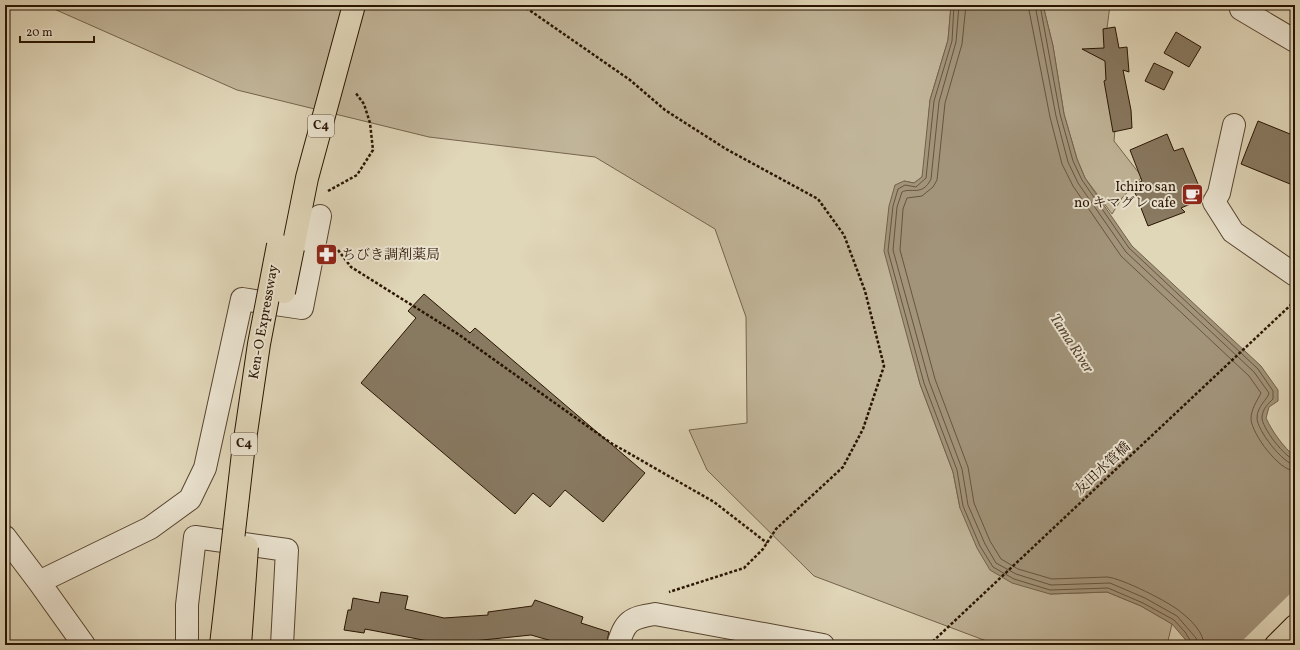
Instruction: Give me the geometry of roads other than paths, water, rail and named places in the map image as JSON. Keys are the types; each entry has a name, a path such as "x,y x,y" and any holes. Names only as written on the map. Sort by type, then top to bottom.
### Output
{"main road":[{"name":"Ken-O Expressway","path":"221,645 243,453 259,344 279,238 314,92 338,5"},
{"name":"Ken-O Expressway","path":"240,645 250,519 257,456 273,346 307,178 354,5"},
{"path":"1276,645 1295,626"}],"street":[{"path":"1241,9 1295,41"},
{"path":"1234,125 1220,193 1214,202 1232,232 1295,275"},
{"path":"40,582 150,528 190,499 205,468 242,299 302,308 320,216"},
{"path":"5,537 40,582 84,645"},
{"path":"187,645 187,605 195,537 287,550 282,645"},
{"path":"618,645 622,628 636,618 655,614 823,645"}],"water":[{"name":"Tama River","path":"951,5 1043,5 1053,46 1064,114 1077,159 1085,178 1132,246 1261,366 1278,390 1278,401 1269,407 1266,418 1279,439 1295,457 1295,645 1190,645 1172,624 1141,606 1107,592 1050,594 1012,583 990,570 977,548 960,508 953,472 920,384 884,251 889,206 895,185 904,181 914,183 922,177 930,100 948,40"}],"place":[{"name":"Ichiro san no キマグレ cafe","path":"1192,195"},
{"name":"ちびき調剤薬局","path":"326,255"}]}
